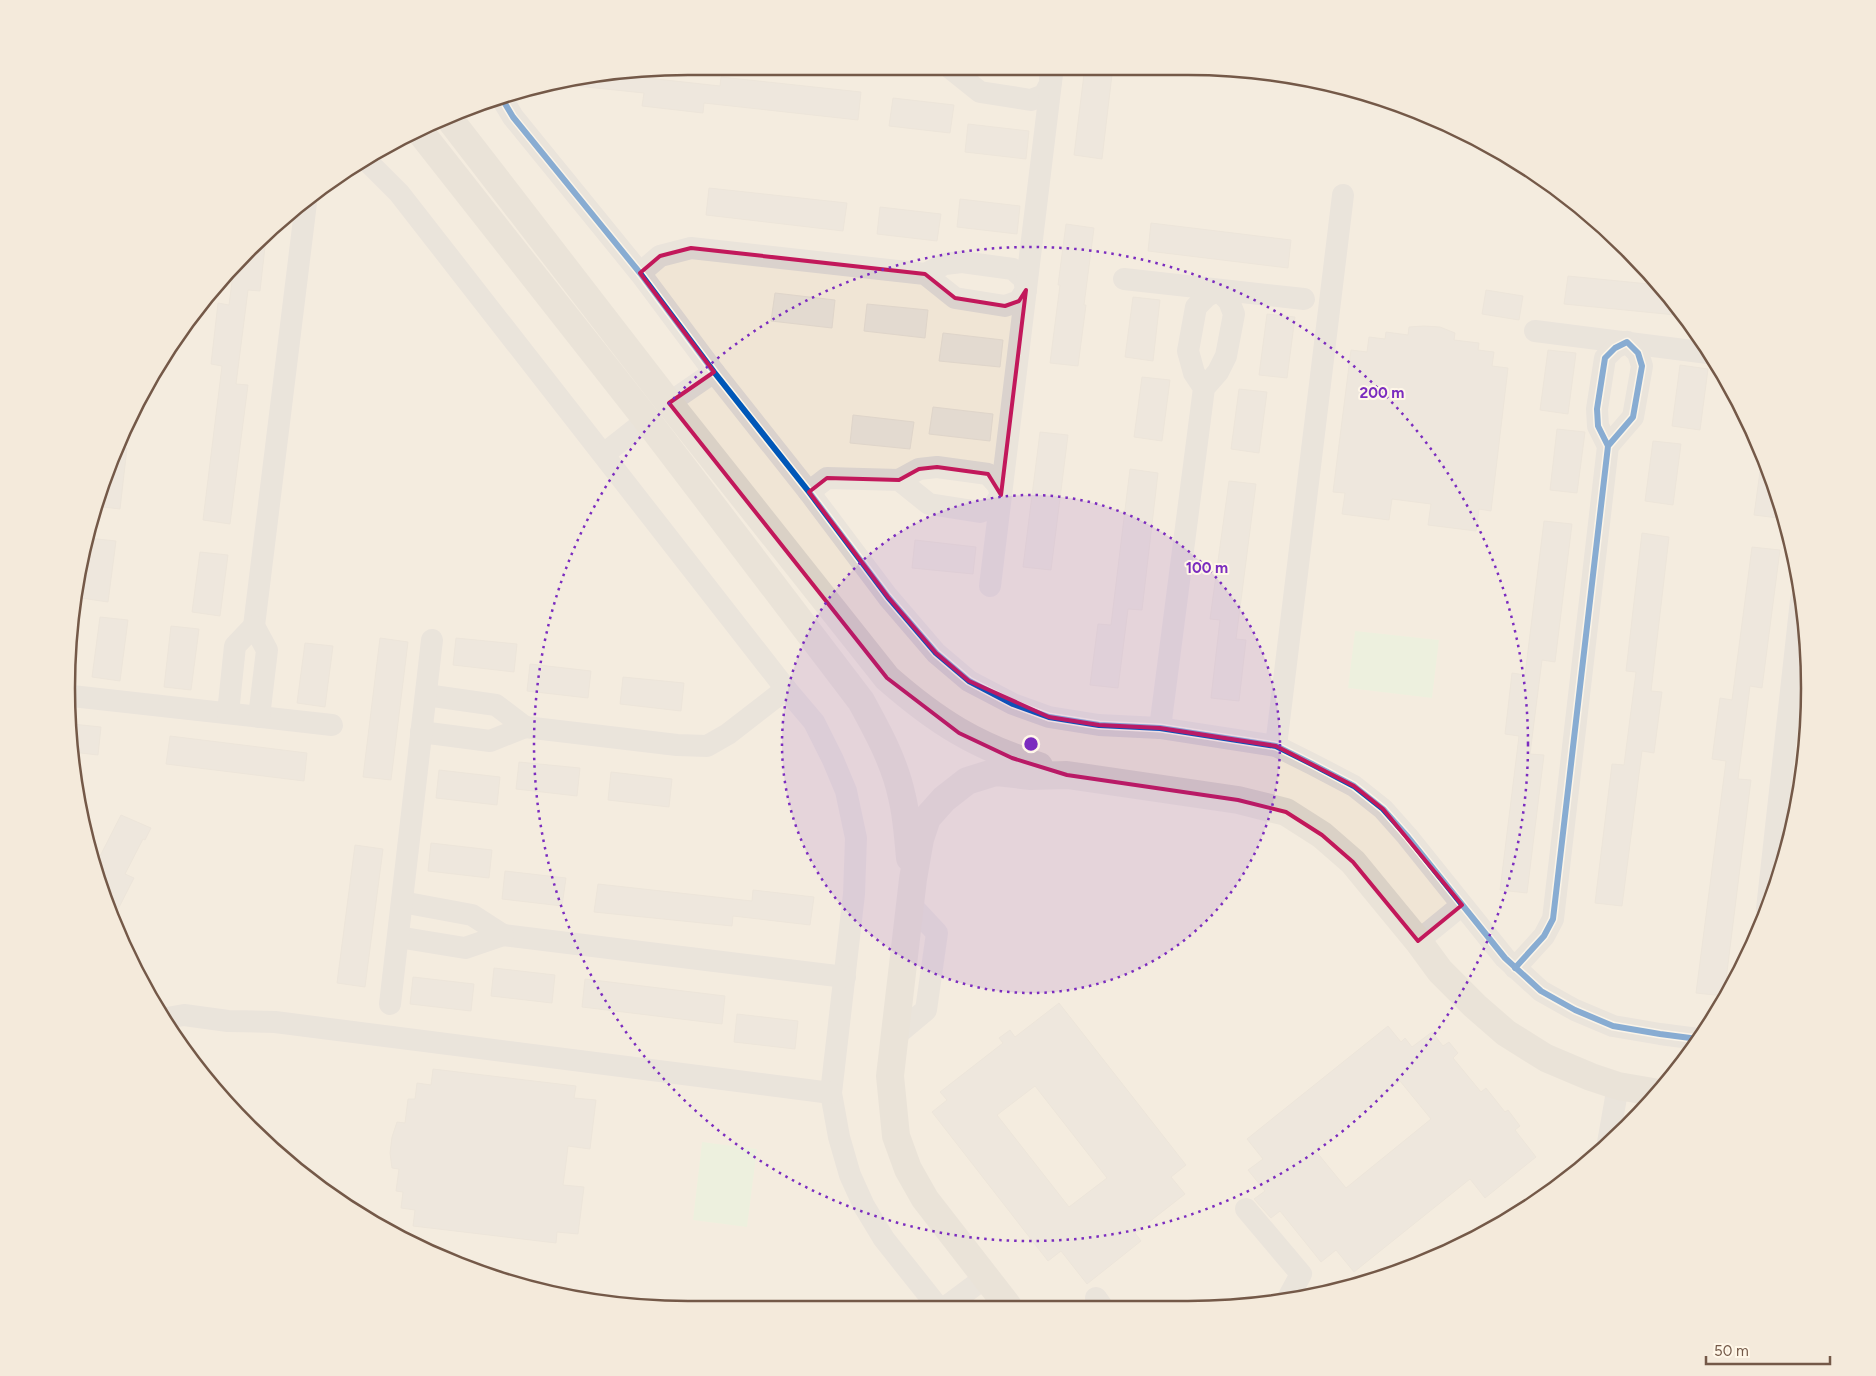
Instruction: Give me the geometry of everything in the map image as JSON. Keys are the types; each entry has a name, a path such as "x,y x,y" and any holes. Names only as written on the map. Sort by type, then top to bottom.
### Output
{"main road":[{"path":"453,122 669,403 887,678 913,700 960,733 1012,758 1067,775 1238,800 1286,812 1322,835 1353,862 1418,941 1440,971 1475,1006 1506,1033 1546,1058 1618,1086 1650,1091"},
{"path":"423,135 646,420 861,701 880,736 894,768 900,790 912,892"},
{"path":"1004,1301 925,1199 908,1169 896,1136 890,1076 912,892 920,839 927,818 944,798 966,781 996,772 1031,776 1067,775"}],"street":[{"path":"958,75 980,92 1031,100 1044,95 1048,75"},
{"path":"990,586 1026,290 1049,75"},
{"path":"505,104 513,117 640,273 888,598 936,653 969,681 1012,704 1049,717 1099,725 1160,728 1276,746 1354,786 1383,809 1505,958 1540,991 1574,1010 1612,1026 1692,1037"},
{"path":"370,164 399,193 786,689 814,722 833,760 846,791 856,838 854,894 832,1093 839,1137 850,1175 864,1206 884,1239 934,1301"},
{"path":"1276,746 1343,195"},
{"path":"259,717 267,650 254,626 305,210"},
{"path":"640,273 660,256 691,248 925,274 955,298 1005,306 1019,301 1026,290 1024,279 1013,268 962,262 945,264 925,274"},
{"path":"1124,279 1304,300"},
{"path":"1160,728 1204,388 1218,372 1226,356 1234,314 1229,301 1218,290"},
{"path":"1204,388 1194,373 1188,351 1196,307 1207,296 1218,290"},
{"path":"1535,331 1700,351"},
{"path":"1608,446 1633,417 1642,366 1638,352 1627,342"},
{"path":"1516,968 1544,936 1553,919 1608,446 1598,426 1597,409 1605,358 1616,348 1627,342"},
{"path":"669,403 714,372"},
{"path":"604,454 646,420"},
{"path":"809,492 827,478 899,480 919,470 937,467 988,474 998,485 1001,495"},
{"path":"899,480 929,504 980,512 993,507 1001,495"},
{"path":"228,713 235,646 254,626"},
{"path":"1771,877 1798,628"},
{"path":"390,1004 432,640"},
{"path":"421,732 490,741 525,727 677,746 707,746 728,734 786,689"},
{"path":"426,695 496,705 525,727"},
{"path":"75,696 332,725"},
{"path":"402,902 472,915 503,935 845,977"},
{"path":"1418,941 1462,905"},
{"path":"398,937 465,948 503,935"},
{"path":"171,1017 184,1015 228,1021 285,1023 832,1093"},
{"path":"1610,1132 1618,1086"},
{"path":"1246,1209 1301,1274 1291,1292"},
{"path":"954,1301 986,1277"}],"highlighted area":[{"path":"691,248 925,274 955,298 1005,306 1019,301 1026,290 1001,495 988,474 937,467 919,469 899,480 827,478 809,492 888,597 936,653 969,681 1049,717 1099,725 1160,728 1276,746 1354,786 1383,809 1462,905 1418,941 1353,862 1322,835 1286,812 1238,800 1067,775 1012,758 959,733 887,678 669,403 714,372 640,273 660,256"}],"shaded area":[{"path":"1188,75 1268,80 1308,87 1347,96 1423,122 1495,157 1529,178 1592,227 1649,284 1698,347 1719,382 1738,417 1768,491 1780,529 1796,608 1800,648 1800,728 1796,768 1780,847 1754,923 1738,959 1698,1029 1674,1061 1649,1092 1592,1149 1529,1198 1459,1238 1423,1254 1347,1280 1268,1296 1188,1301 648,1300 608,1296 529,1280 453,1254 417,1238 347,1198 315,1174 284,1149 227,1092 178,1029 138,959 122,923 96,847 80,768 75,688 80,608 96,529 122,453 157,381 178,347 227,284 284,227 347,178 417,138 491,108 529,96 568,87 648,76"}],"green space":[{"path":"1355,631 1439,640 1432,698 1348,688"},
{"path":"702,1142 757,1149 747,1227 693,1220"}],"building":[{"path":"1084,75 1112,75 1102,159 1074,155"},
{"path":"638,77 720,86 721,77 861,92 858,120 704,103 703,113 642,106 644,93 577,86"},
{"path":"893,98 954,105 950,133 889,126"},
{"path":"968,124 1029,131 1026,159 965,152"},
{"path":"709,188 847,203 843,231 706,215"},
{"path":"960,199 1020,206 1017,234 957,227"},
{"path":"880,207 941,214 937,241 877,234"},
{"path":"1151,223 1291,240 1288,268 1148,251"},
{"path":"1066,224 1094,228 1078,366 1050,363"},
{"path":"265,245 260,291 248,290 236,384 248,385 230,524 203,520 222,366 211,364 218,303 229,305 232,278"},
{"path":"1568,276 1649,284 1674,315 1564,304"},
{"path":"1486,290 1523,296 1519,320 1482,314"},
{"path":"775,293 835,300 832,328 771,321"},
{"path":"1133,297 1160,300 1153,361 1125,357"},
{"path":"867,304 928,310 925,338 864,331"},
{"path":"1267,314 1295,317 1287,378 1259,375"},
{"path":"1409,327 1440,327 1455,333 1454,340 1479,343 1478,350 1494,352 1492,366 1508,368 1491,511 1479,509 1476,531 1428,525 1431,504 1392,499 1389,520 1342,514 1345,493 1333,492 1351,350 1367,352 1369,337 1385,339 1386,332 1408,335"},
{"path":"943,333 1003,340 1000,367 939,361"},
{"path":"1548,350 1576,353 1568,414 1540,410"},
{"path":"1680,365 1708,369 1700,430 1672,426"},
{"path":"1142,377 1170,380 1162,441 1134,437"},
{"path":"1239,389 1267,392 1259,453 1231,449"},
{"path":"933,407 993,414 990,441 929,434"},
{"path":"853,415 914,422 910,449 850,443"},
{"path":"1557,429 1585,432 1577,493 1550,490"},
{"path":"1040,432 1068,435 1051,570 1023,567"},
{"path":"1653,441 1681,444 1673,505 1645,501"},
{"path":"124,448 127,448 120,509 103,507 122,453"},
{"path":"1130,469 1158,473 1142,610 1128,609 1118,688 1090,685 1098,624 1111,625"},
{"path":"1760,470 1776,518 1754,515"},
{"path":"1229,481 1256,484 1236,639 1246,640 1239,701 1211,698 1220,620 1210,619"},
{"path":"1544,521 1572,524 1555,662 1542,660 1530,754 1544,755 1527,893 1500,890 1519,736 1505,734 1512,673 1525,675"},
{"path":"1642,533 1669,537 1651,691 1662,692 1654,753 1642,751 1622,906 1595,903 1612,764 1624,765 1636,672 1626,671"},
{"path":"94,539 116,541 108,602 82,598"},
{"path":"915,540 976,547 973,574 912,568"},
{"path":"1752,547 1780,550 1762,688 1750,686 1738,779 1751,780 1726,981 1718,995 1696,993 1726,761 1712,759 1720,698 1732,700"},
{"path":"200,552 228,555 220,616 192,612"},
{"path":"100,617 128,620 120,681 92,677"},
{"path":"171,626 199,629 191,690 164,687"},
{"path":"380,638 408,642 391,780 363,777"},
{"path":"456,638 517,644 514,672 453,665"},
{"path":"305,643 333,646 325,707 297,703"},
{"path":"530,664 591,671 588,698 527,691"},
{"path":"623,677 684,683 681,711 620,704"},
{"path":"76,724 101,727 98,755 78,753"},
{"path":"170,736 307,753 304,781 166,764"},
{"path":"519,762 580,768 577,796 516,789"},
{"path":"439,770 500,777 497,805 436,798"},
{"path":"611,772 672,779 669,807 608,800"},
{"path":"121,815 151,828 145,840 143,839 125,874 134,878 117,910 99,857"},
{"path":"431,843 492,850 489,878 428,871"},
{"path":"355,845 383,849 365,987 337,983"},
{"path":"505,871 566,878 562,906 502,899"},
{"path":"598,884 752,901 753,890 814,897 810,925 733,916 732,926 594,912"},
{"path":"494,968 555,975 552,1003 491,996"},
{"path":"413,977 474,984 471,1011 410,1004"},
{"path":"585,979 725,996 722,1024 582,1007"},
{"path":"1059,1003 1186,1165 1171,1177 1185,1194 1135,1233 1141,1241 1087,1284 1061,1251 1048,1261 932,1112 947,1100 940,1092 1003,1043 999,1038 1010,1030 1015,1037","holes":["1035,1086 1107,1178 1069,1207 997,1115"]},
{"path":"737,1014 798,1021 795,1049 734,1042"},
{"path":"1388,1026 1401,1042 1405,1038 1412,1047 1432,1032 1443,1046 1449,1042 1458,1053 1453,1058 1481,1092 1486,1088 1505,1112 1508,1110 1520,1126 1515,1130 1536,1157 1485,1198 1470,1179 1354,1272 1336,1250 1321,1262 1280,1211 1271,1218 1254,1199 1265,1191 1248,1170 1263,1159 1247,1139","holes":["1400,1081 1431,1119 1346,1188 1315,1150"]},
{"path":"433,1069 576,1086 574,1098 596,1100 590,1149 568,1146 563,1185 584,1187 578,1234 557,1232 556,1243 413,1226 415,1210 401,1208 403,1192 396,1191 399,1169 392,1168 390,1153 392,1137 397,1122 405,1123 408,1099 415,1099 417,1083 431,1085"}],"cycle path":[{"path":"505,104 513,117 640,273 888,597 936,653 969,681 1013,704 1049,717 1099,725 1160,728 1276,746 1354,786 1383,809 1505,958 1541,991 1575,1010 1613,1026 1691,1038"},
{"path":"1515,968 1544,936 1553,919 1608,446 1598,426 1597,409 1605,358 1615,348 1627,342 1638,353 1642,366 1633,417 1608,446"}]}
